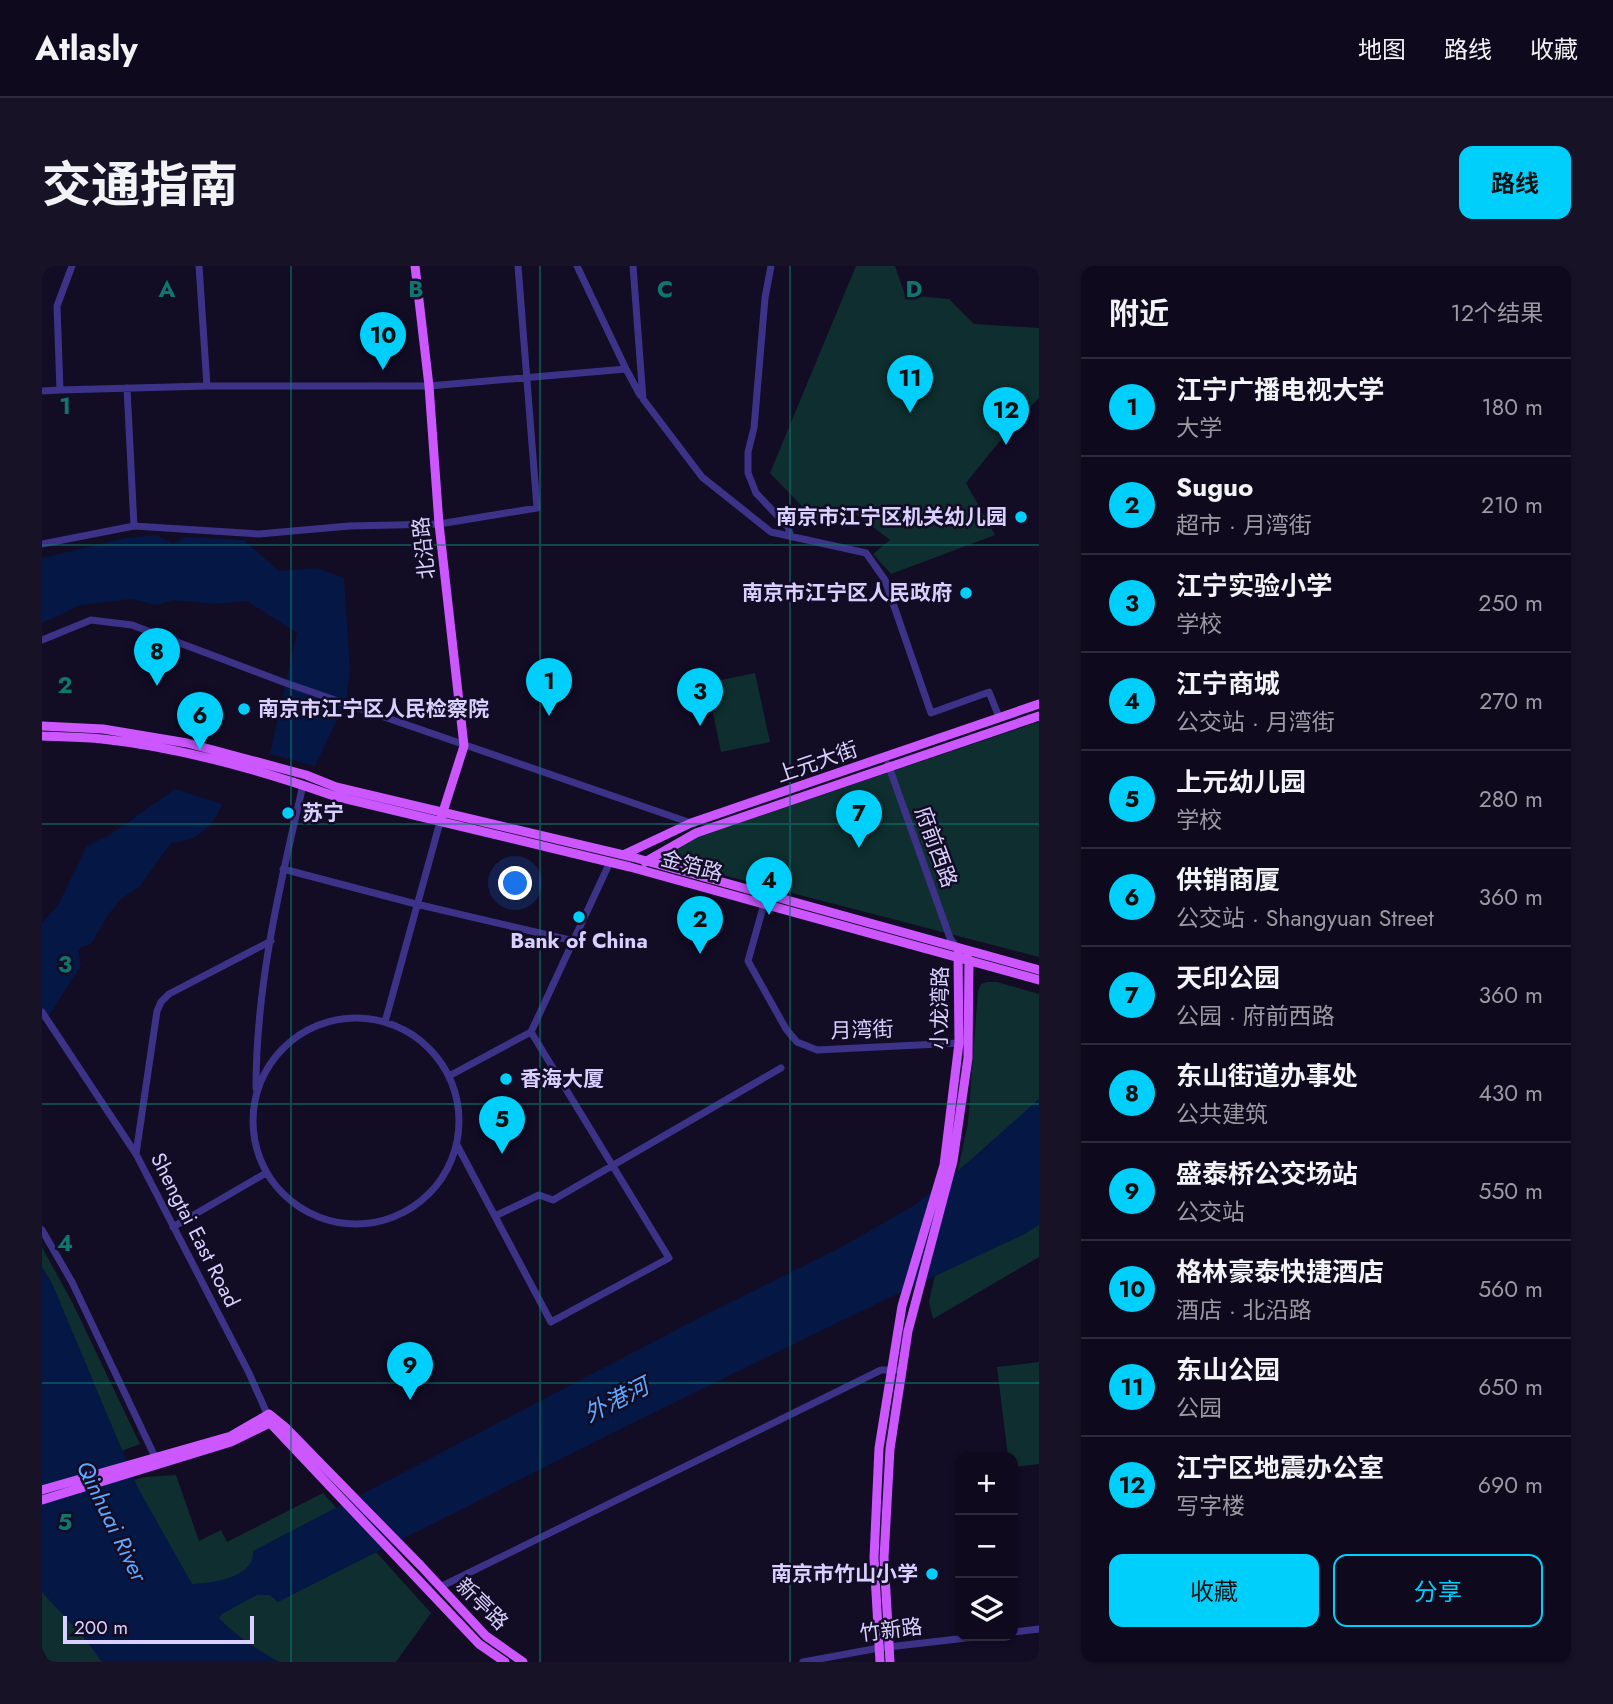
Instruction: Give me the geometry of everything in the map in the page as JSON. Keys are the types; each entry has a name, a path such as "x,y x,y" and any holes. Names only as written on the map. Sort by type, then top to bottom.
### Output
{"main road":[{"name":"北沿路","path":"415,266 429,386 439,524 464,746 441,817"},
{"name":"上元大街","path":"610,862 691,823 1039,704"},
{"name":"上元大街","path":"630,867 696,833 1039,716"},
{"path":"42,726 103,729 187,743 306,775 335,791"},
{"path":"42,736 102,739 185,753 335,791"},
{"name":"金箔路","path":"335,791 764,904 1039,970"},
{"name":"金箔路","path":"441,817 624,855 958,952 969,960 1039,980"},
{"name":"小龙湾路","path":"948,1163 959,1043 958,952"},
{"name":"小龙湾路","path":"890,1662 884,1647 874,1558 879,1448 897,1369 903,1330 902,1306 948,1163 968,1058 969,960"},
{"path":"42,1490 231,1442 269,1418"},
{"name":"Shengtai East Road","path":"269,1418 421,1566"},
{"path":"42,1500 153,1462"},
{"name":"Shengtai East Road","path":"335,1485 406,1566"},
{"name":"新亭路","path":"406,1566 479,1644 505,1662"},
{"name":"新亭路","path":"421,1566 486,1636 523,1662"},
{"name":"小龙湾路","path":"880,1662 884,1647"}],"street":[{"path":"60,390 57,306 72,266"},
{"path":"199,266 207,386"},
{"path":"42,544 134,526 259,534 349,526 439,524 537,508 518,266"},
{"path":"577,266 643,399 702,477 771,532 866,553 885,580 931,713 989,692 999,717"},
{"path":"633,266 643,399"},
{"path":"771,266 765,298 748,473 756,493 789,527 791,537"},
{"path":"42,391 207,386 429,386 626,369"},
{"path":"127,388 134,526"},
{"path":"42,640 91,620 132,625 283,682 691,823"},
{"name":"府前西路","path":"885,757 950,938 958,952"},
{"path":"256,1092 268,1066 290,1041 319,1025 352,1018 385,1022 409,1032 429,1047 449,1076 456,1092 460,1119 457,1145 444,1178 420,1203 388,1220 353,1225 319,1218 288,1200 266,1173 255,1147 252,1120 256,1092 258,1009 283,869 303,785"},
{"path":"385,1022 441,817"},
{"path":"449,1076 531,1032 610,862"},
{"path":"283,869 574,941"},
{"name":"月湾街","path":"764,904 748,961 786,1029 797,1042 817,1049 959,1043"},
{"name":"Shengtai East Road","path":"269,1418 136,1154 157,1011 161,1002 169,994 271,941"},
{"path":"42,1012 136,1154"},
{"path":"457,1145 551,1322 669,1258 531,1032"},
{"path":"495,1216 539,1195 553,1200 781,1068"},
{"path":"173,1227 266,1173"},
{"path":"42,1230 72,1282 153,1462"},
{"path":"440,1587 881,1370 897,1369"},
{"path":"1018,1632 1039,1629"},
{"name":"竹新路","path":"803,1662 884,1647 955,1639"}],"green space":[{"path":"856,266 895,266 905,295 949,299 974,324 1039,328 1039,398 1010,428 966,483 995,535 891,574 873,554 890,540 851,510 817,522 770,473"},
{"path":"755,673 770,742 721,752 707,683"},
{"path":"1039,722 1039,957 661,859 697,837"},
{"path":"997,982 1039,994 1039,1257 933,1319 929,1302 968,1123 978,991 981,984"},
{"path":"42,1247 73,1304 140,1444 116,1453 42,1363"},
{"path":"1039,1362 1039,1464 1018,1466 1018,1452 1007,1452 997,1367"},
{"path":"176,1475 199,1541 221,1530 227,1542 323,1493 431,1613 396,1662 49,1662 42,1649 42,1509 144,1477"}],"water":[{"path":"156,535 173,544 186,537 244,540 279,571 317,568 344,578 350,671 346,702 315,766 270,754 297,633 247,601 214,604 173,600 157,605 131,599 80,605 42,623 42,558 126,538"},
{"path":"175,789 222,804 203,832 171,843 140,886 121,899 108,915 91,944 81,947 78,952 81,965 47,1019 42,1012 42,923 58,905 87,846 111,834"},
{"path":"1039,1099 1039,1225 649,1415 278,1602 270,1595 257,1595 222,1614 219,1618 233,1631 280,1662 102,1662 42,1592 42,1267 52,1283 138,1488 192,1584 210,1582 240,1573 252,1560 253,1551 699,1318 836,1250 915,1205"}],"place":[{"name":"格林豪泰快捷酒店","path":"383,370"},
{"name":"东山公园","path":"910,413"},
{"name":"江宁区地震办公室","path":"1006,445"},
{"name":"南京市江宁区机关幼儿园","path":"1021,517"},
{"name":"南京市江宁区人民政府","path":"966,593"},
{"name":"东山街道办事处","path":"157,686"},
{"name":"南京市江宁区人民检察院","path":"244,709"},
{"name":"江宁广播电视大学","path":"549,716"},
{"name":"江宁实验小学","path":"700,726"},
{"name":"供销商厦","path":"200,750"},
{"name":"苏宁","path":"288,813"},
{"name":"天印公园","path":"859,848"},
{"name":"江宁商城","path":"769,915"},
{"name":"Bank of China","path":"579,917"},
{"name":"Suguo","path":"700,954"},
{"name":"香海大厦","path":"506,1079"},
{"name":"上元幼儿园","path":"502,1154"},
{"name":"盛泰桥公交场站","path":"410,1400"},
{"name":"南京市竹山小学","path":"932,1574"}],"water label":[{"name":"外港河","path":"616,1400"},
{"name":"Qinhuai River","path":"112,1521"}]}
